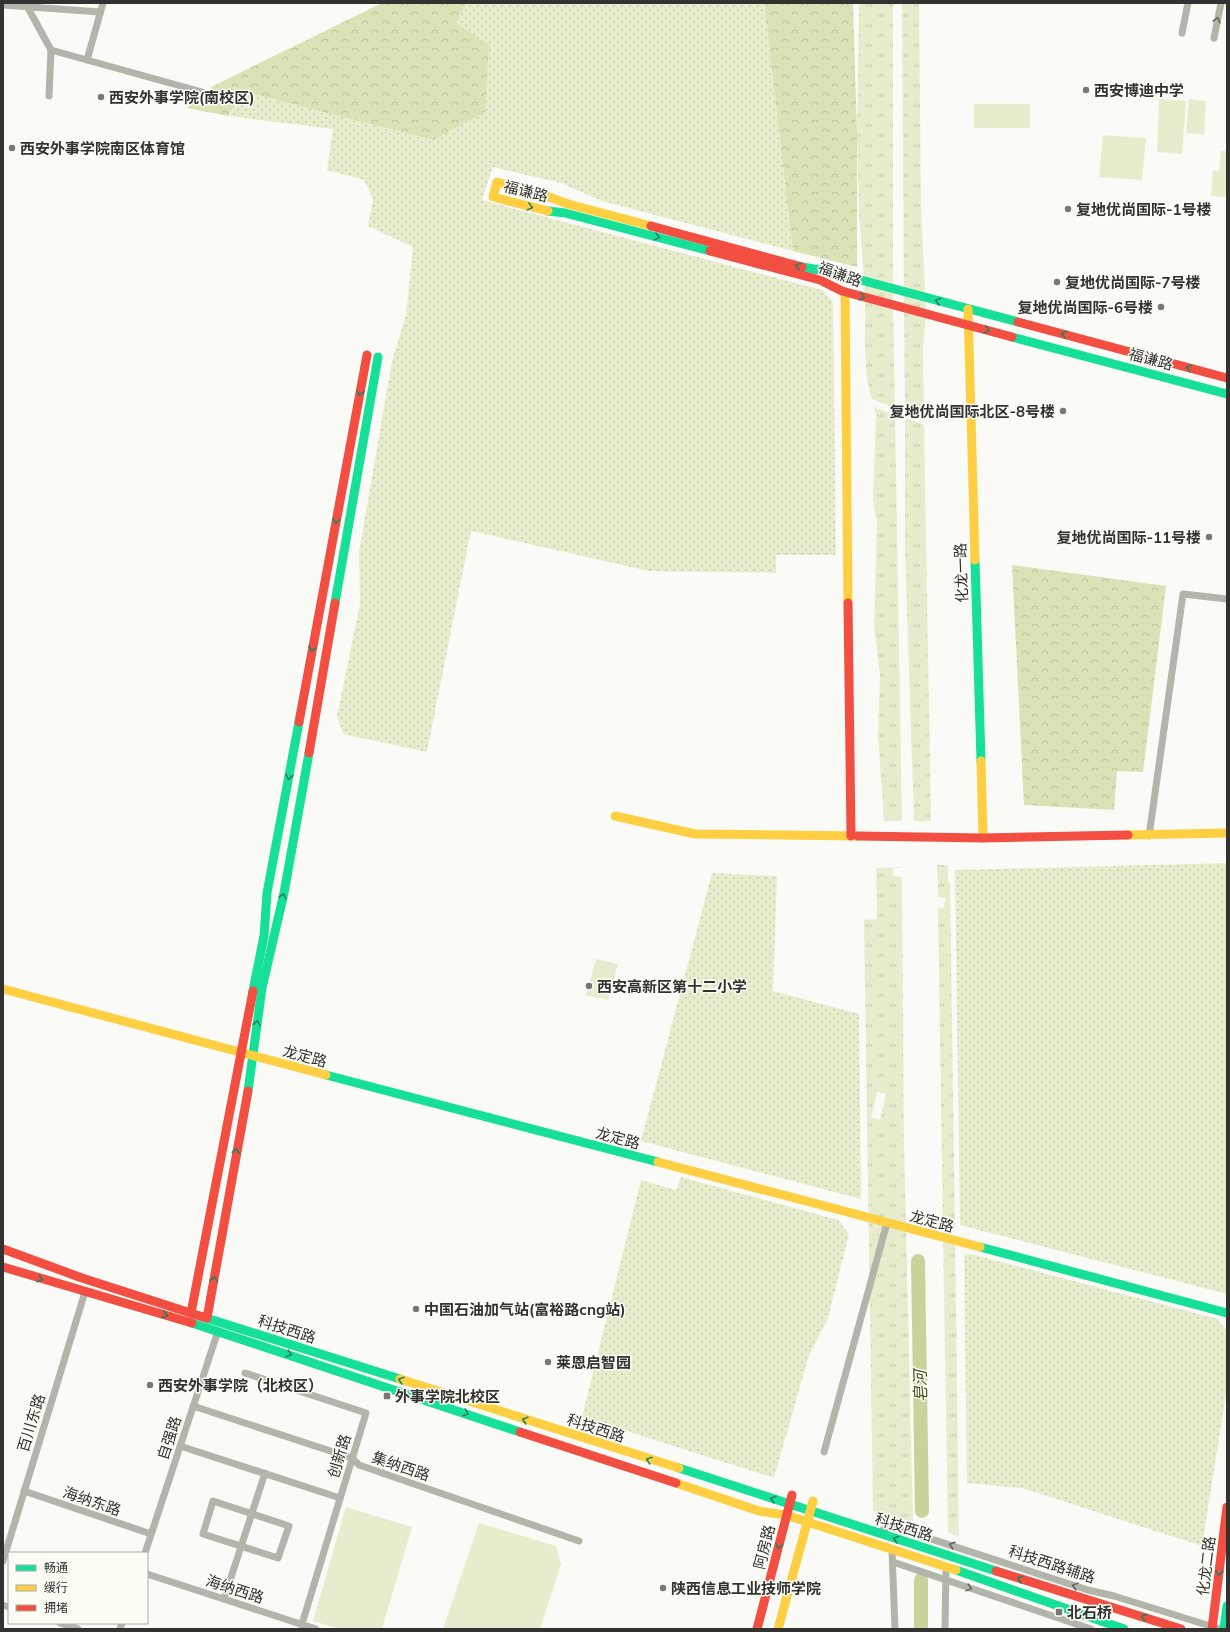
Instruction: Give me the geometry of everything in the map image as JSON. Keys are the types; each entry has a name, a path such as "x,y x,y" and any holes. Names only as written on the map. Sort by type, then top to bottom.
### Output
{"street":[{"path":"87,60 103,3"},
{"path":"1182,34 1188,3"},
{"path":"1214,38 1221,3"},
{"path":"3,5 100,12"},
{"path":"27,6 51,50 49,96"},
{"path":"51,50 202,92"},
{"name":"福谦路","path":"1227,378 831,272 794,265 568,204 540,194 497,182 493,197 543,211 565,213 820,280 846,292 1227,394"},
{"path":"846,292 851,836"},
{"name":"化龙一路","path":"968,309 983,838"},
{"path":"191,1313 264,936 269,885 367,355"},
{"path":"207,1318 249,1086 252,1056 272,935 284,893 378,357"},
{"path":"1149,836 1183,594 1227,599"},
{"path":"615,816 695,834 983,838 1149,836 1227,833"},
{"name":"龙定路","path":"3,989 1227,1313"},
{"path":"824,1452 887,1223"},
{"name":"科技西路","path":"3,1249 82,1278 191,1313 791,1499 877,1532 1079,1598 1181,1629"},
{"name":"科技西路","path":"3,1267 218,1331 759,1511 786,1515 946,1567 1124,1629"},
{"name":"百川东路","path":"3,1561 85,1292"},
{"name":"自强路","path":"145,1552 218,1331"},
{"name":"创新路","path":"245,1373 366,1413 302,1627"},
{"name":"集纳西路","path":"193,1406 352,1458 359,1465 579,1541"},
{"path":"180,1446 340,1498"},
{"path":"224,1599 265,1473"},
{"name":"海纳东路","path":"24,1491 151,1534"},
{"name":"阿房路","path":"757,1629 791,1499"},
{"path":"213,1501 252,1514 289,1526 278,1558 203,1534 213,1501"},
{"path":"778,1629 811,1506"},
{"name":"化龙二路","path":"1215,1628 1227,1507"},
{"name":"科技西路辅路","path":"877,1532 891,1526 1088,1590 1114,1596 1215,1628"},
{"path":"892,1550 895,1629"},
{"path":"893,1562 1091,1629"},
{"path":"945,1629 946,1567"},
{"name":"海纳西路","path":"148,1574 224,1599 302,1627 316,1629"},
{"name":"化龙二路","path":"1224,1629 1227,1606"},
{"path":"63,1624 78,1629"}],"green space":[{"path":"382,3 467,3 456,23 489,45 485,112 433,140 245,92 228,116 187,108 213,86"},
{"path":"467,3 764,3 793,251 602,201 561,183 493,167 482,200 822,290 833,302 836,555 776,555 776,573 649,571 471,531 427,752 343,734 337,716 360,604 359,552 392,361 406,315 413,247 368,226 373,199 364,180 327,170 333,129 229,116 245,92 433,140 456,23"},
{"path":"764,3 853,3 857,133 857,267 793,251"},
{"path":"859,3 893,3 893,301 865,293 859,215 857,133"},
{"path":"902,3 919,3 921,207 926,310 904,304"},
{"path":"1159,99 1186,101 1182,154 1157,152"},
{"path":"1189,99 1206,101 1204,135 1186,133"},
{"path":"974,104 1030,104 1030,128 974,128"},
{"path":"1103,135 1146,138 1142,180 1099,177"},
{"path":"1221,151 1227,151 1227,197 1211,196 1213,170 1219,171"},
{"path":"865,300 893,308 895,408 872,399 867,375 865,350"},
{"path":"904,311 926,316 923,347 924,418 905,411"},
{"path":"874,407 895,415 902,821 884,821 878,733 880,674 874,625 877,524 873,500 876,415"},
{"path":"905,418 924,425 931,821 914,821 905,553"},
{"path":"1012,565 1166,586 1143,772 1117,771 1114,810 1024,805"},
{"path":"1227,863 1227,1294 960,1225 955,870"},
{"path":"937,865 948,865 948,882 950,882 955,1229 943,1226 938,908 943,909 946,898 938,897"},
{"path":"902,867 893,868 893,876 902,877 904,1144 913,1522 873,1511 864,920 877,919 876,868","holes":["877,1092 886,1094 880,1120 871,1117"]},
{"path":"712,873 777,876 773,991 859,1014 861,1199 641,1141"},
{"path":"596,959 618,964 608,1000 586,995"},
{"path":"681,1177 838,1220 849,1234 828,1318 809,1355 774,1478 582,1417 641,1180 676,1190"},
{"path":"943,1233 955,1236 959,1536 948,1532"},
{"path":"971,1254 1218,1319 1227,1331 1227,1388 1202,1546 1022,1488 967,1483 964,1255"},
{"path":"346,1507 412,1527 382,1629 340,1629 313,1621"},
{"path":"479,1523 556,1546 561,1564 540,1629 443,1629"}],"waterway":[{"name":"皂河","path":"918,1261 922,1511"},
{"name":"皂河","path":"921,1580 921,1629"}],"traffic: fast":[{"path":"548,211 565,213 710,251"},
{"path":"802,267 831,272 1018,322"},
{"path":"1012,337 1227,394"},
{"path":"335,603 378,357"},
{"path":"975,560 981,761"},
{"path":"253,991 264,936 267,893 299,722"},
{"path":"248,1091 262,988 284,893 309,753"},
{"path":"326,1075 658,1162"},
{"path":"980,1247 1227,1313"},
{"path":"203,1317 400,1379"},
{"path":"192,1323 520,1432"},
{"path":"679,1468 996,1571"},
{"path":"956,1570 1124,1629"},
{"path":"1224,1629 1227,1606"}],"traffic: slow":[{"path":"548,211 493,197 497,182 541,194 568,204 651,226"},
{"path":"845,292 848,603"},
{"path":"968,309 975,560"},
{"path":"981,761 983,838"},
{"path":"615,816 695,834 858,836"},
{"path":"1128,835 1227,833"},
{"path":"3,989 326,1075"},
{"path":"658,1162 980,1247"},
{"path":"400,1379 679,1468"},
{"path":"676,1483 759,1511 786,1515 956,1570"},
{"path":"778,1629 813,1501"}],"traffic: jam":[{"path":"651,226 802,267"},
{"path":"710,251 820,280 842,291 1012,337"},
{"path":"1018,322 1227,378"},
{"path":"299,722 367,355"},
{"path":"309,753 335,603"},
{"path":"848,603 851,836"},
{"path":"858,836 983,838 1128,835"},
{"path":"191,1313 253,991"},
{"path":"207,1318 248,1091"},
{"path":"3,1249 82,1278 203,1317"},
{"path":"3,1267 192,1323"},
{"path":"520,1432 676,1483"},
{"path":"757,1629 792,1495"},
{"path":"1212,1629 1227,1507"},
{"path":"996,1571 1181,1629"}],"place":[{"name":"西安博迪中学","path":"1086,90"},
{"name":"西安外事学院(南校区)","path":"101,97"},
{"name":"西安外事学院南区体育馆","path":"12,148"},
{"name":"复地优尚国际-1号楼","path":"1068,209"},
{"name":"复地优尚国际-7号楼","path":"1057,282"},
{"name":"复地优尚国际-6号楼","path":"1161,307"},
{"name":"复地优尚国际北区-8号楼","path":"1063,411"},
{"name":"复地优尚国际-11号楼","path":"1209,537"},
{"name":"西安高新区第十二小学","path":"589,986"},
{"name":"中国石油加气站(富裕路cng站)","path":"416,1309"},
{"name":"莱恩启智园","path":"548,1362"},
{"name":"西安外事学院（北校区）","path":"150,1385"},
{"name":"外事学院北校区","path":"387,1396"},
{"name":"陕西信息工业技师学院","path":"663,1588"},
{"name":"北石桥","path":"1059,1612"}]}
